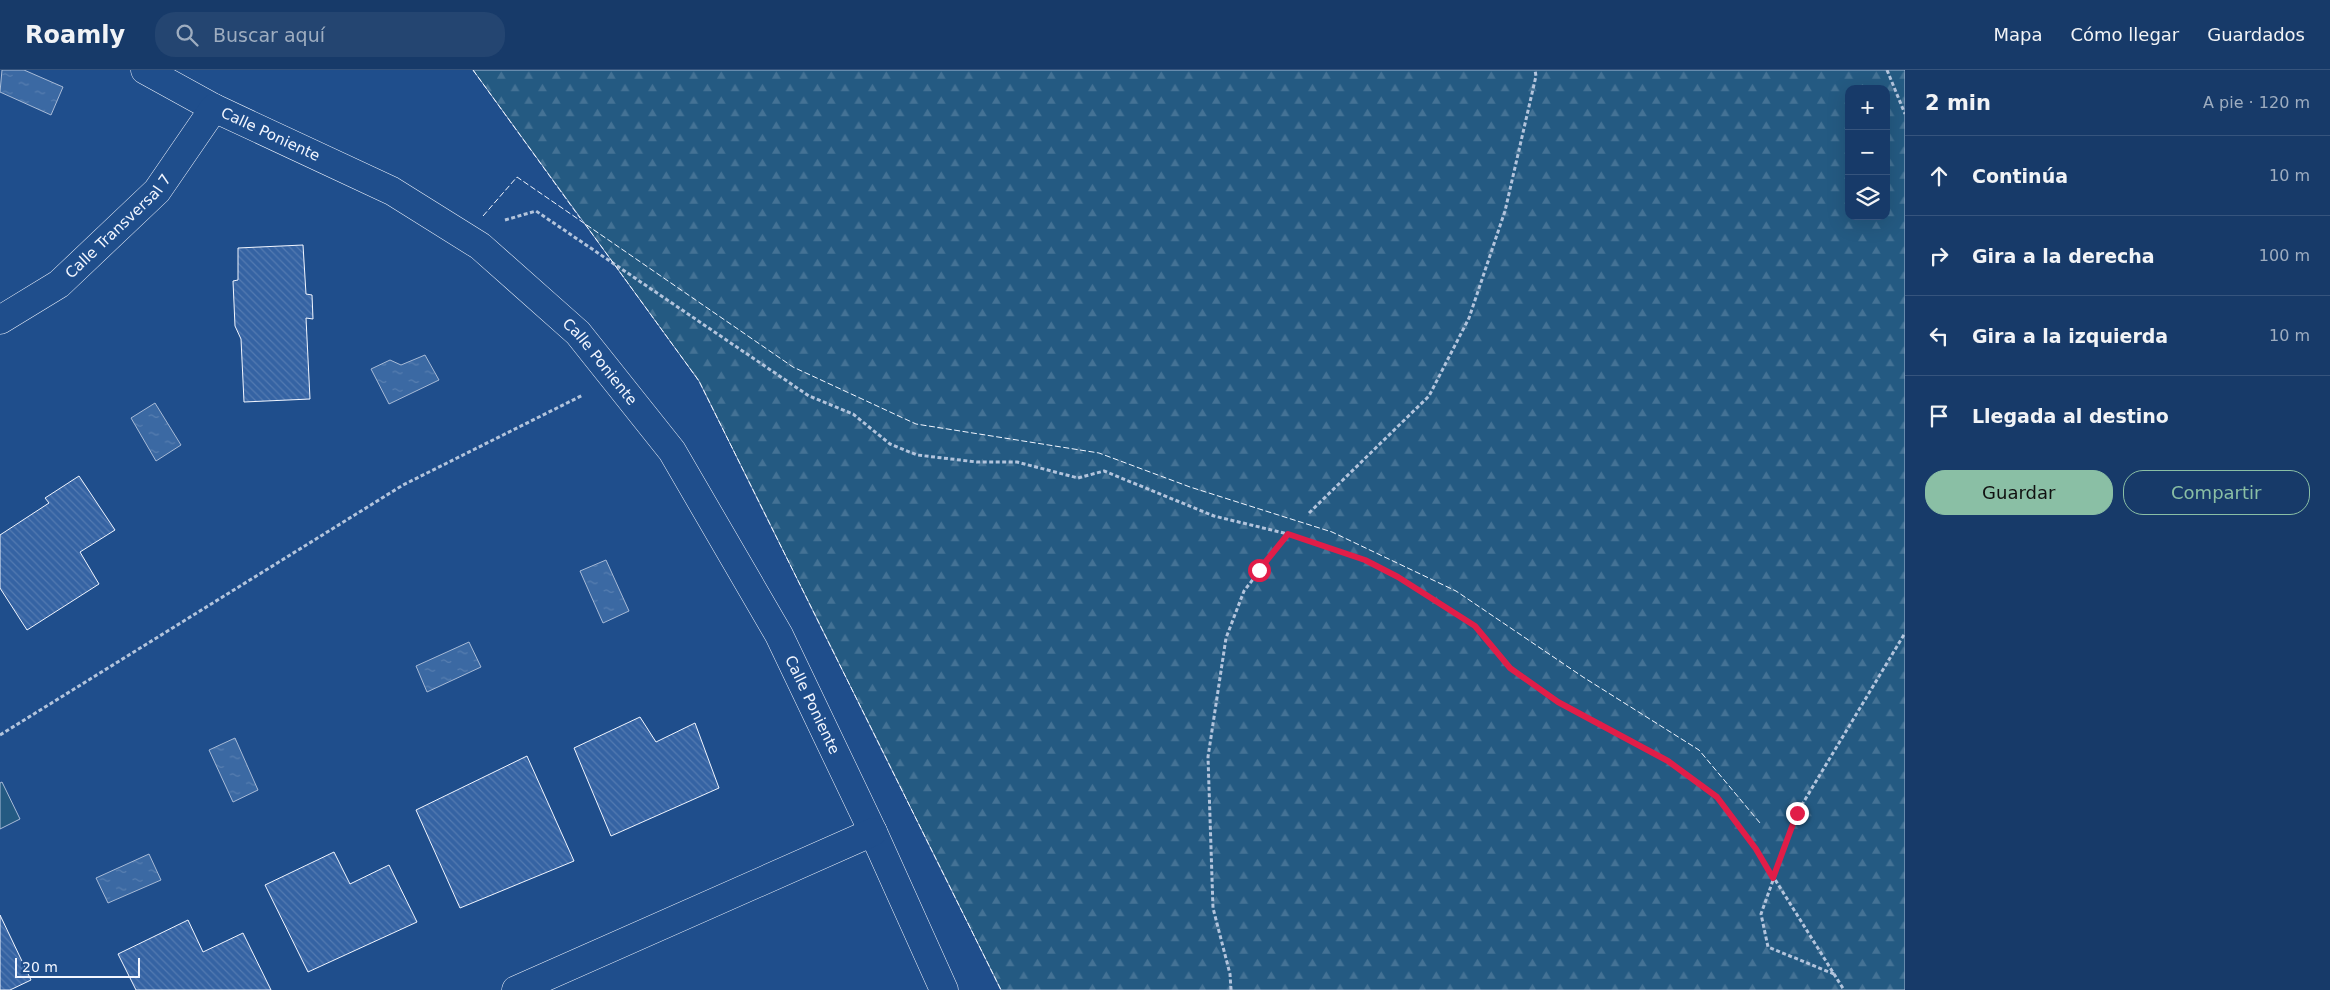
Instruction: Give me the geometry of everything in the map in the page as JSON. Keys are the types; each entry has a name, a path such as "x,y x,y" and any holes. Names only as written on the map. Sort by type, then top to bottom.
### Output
{"street":[{"name":"Calle Poniente","path":"145,70 214,108 392,191 480,246 578,333 672,451 779,635 873,832 944,990"},
{"name":"Calle Transversal 7","path":"0,320 59,284 158,191 214,108"},
{"path":"516,990 873,832"}],"path":[{"path":"1309,513 1429,396 1469,318 1505,211 1536,76 1535,70"},
{"path":"1887,70 1905,114"},
{"path":"480,246 490,224 536,211 575,235 809,396 852,414 890,444 917,455 978,462 1017,462 1078,478 1104,471 1214,516 1288,534 1365,560 1398,577 1475,626 1510,668 1558,702 1668,761 1717,797 1756,849 1844,990"},
{"path":"0,734 403,485 615,379"},
{"path":"1231,990 1230,974 1213,908 1208,757 1226,638 1244,591 1288,534"},
{"path":"1834,975 1768,947 1761,914 1797,813 1905,633"}],"green space":[{"path":"473,70 1905,70 1905,990 1001,990 699,381"},
{"path":"2,782 20,819 0,829 0,783"}],"water":[{"path":"2,70 24,70 63,87 51,115 0,92"},
{"path":"425,355 439,380 389,404 371,369 390,360 401,365"},
{"path":"155,403 181,445 156,461 131,418"},
{"path":"606,560 629,611 603,623 580,571"},
{"path":"469,642 481,667 427,692 416,666"},
{"path":"235,738 258,790 233,802 209,750"},
{"path":"149,854 161,880 108,903 96,878"}],"building":[{"path":"303,245 306,294 312,295 313,319 306,318 310,399 244,402 241,339 235,326 233,281 238,280 238,248"},
{"path":"79,476 115,530 80,552 99,584 27,630 0,588 0,535 49,503 45,498"},
{"path":"640,717 656,742 695,723 719,788 611,836 574,748"},
{"path":"527,756 574,861 460,908 416,810"},
{"path":"334,852 350,884 389,865 417,922 308,972 265,885"},
{"path":"0,915 31,980 10,990 0,990"},
{"path":"188,920 203,952 243,933 271,990 136,990 118,954"}],"fence":[{"path":"473,70 580,218"},
{"path":"483,216 517,177 793,367 916,424 1099,453 1190,487 1332,532 1456,591 1583,677 1699,750 1760,823"},
{"path":"585,224 699,381 1001,990"}],"route":[{"path":"1259,570 1288,534 1365,560 1398,577 1475,626 1510,668 1558,702 1668,761 1717,797 1756,849 1773,878 1797,813"}]}
